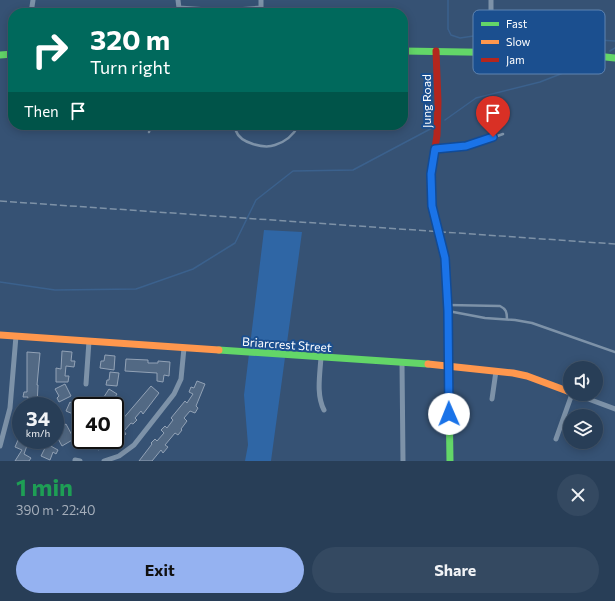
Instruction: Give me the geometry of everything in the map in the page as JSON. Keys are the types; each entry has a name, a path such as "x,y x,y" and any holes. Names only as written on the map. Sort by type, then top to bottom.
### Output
{"street":[{"name":"Jung Road","path":"436,51 438,102 435,149 431,174 432,206 445,258 448,308 450,461"},
{"path":"408,52 473,52"},
{"path":"605,57 615,58"},
{"name":"Briarcrest Street","path":"0,335 449,366 527,376 563,390"},
{"path":"0,446 10,408 16,336"},
{"path":"86,384 89,341"},
{"path":"104,461 119,456 134,445 174,394 181,379 184,348"},
{"path":"320,357 320,396 321,404 324,410"},
{"path":"402,363 403,461"},
{"path":"492,399 496,371"},
{"path":"556,440 569,401"},
{"name":"Briarcrest Street","path":"594,401 615,409"}],"lane":[{"path":"236,130 242,139 250,143 263,146 273,146 283,142 296,130"},
{"path":"435,149 466,146 503,134"},
{"path":"448,308 500,306 505,308 507,319"},
{"path":"448,308 485,318 507,319 532,324 615,352"}],"shaded area":[{"path":"264,230 302,232 271,461 245,461 248,445 244,395"}],"building":[{"path":"62,351 72,352 71,361 75,361 74,367 66,366 65,376 69,376 68,382 56,382 56,368 61,369"},
{"path":"27,352 40,353 37,397 23,397 24,392 27,392"},
{"path":"105,355 115,356 114,370 100,368 101,361 104,361"},
{"path":"126,359 148,360 148,363 158,363 158,361 170,362 169,376 164,375 163,382 157,381 157,373 125,371"},
{"path":"110,372 119,373 117,386 106,385 107,380 109,380"},
{"path":"197,381 205,384 196,406 198,408 195,413 190,411 184,418 187,421 181,429 182,430 178,435 175,433 165,445 168,447 163,453 161,450 152,461 139,461 152,444 151,443 155,439 157,441 164,433 161,430 165,426 167,428 173,420 171,418 185,401 187,403 193,394 189,392 191,387 194,388"},
{"path":"65,384 71,396 64,400 64,397 58,397 59,396 55,389"},
{"path":"151,386 159,393 143,414 141,411 135,418 137,420 133,424 131,423 124,431 124,418"},
{"path":"109,389 117,394 115,397 104,397"},
{"path":"70,402 72,403 72,414 66,411"},
{"path":"66,424 72,435 72,440 64,445 64,425"},
{"path":"20,449 26,449 24,454 31,458 29,461 15,461 22,450"},
{"path":"44,449 58,450 56,454 53,452 50,460 41,456"}],"waterway":[{"path":"448,0 448,29 451,35 460,38 473,36"},
{"path":"605,40 615,41"},
{"path":"610,51 615,48"},
{"path":"445,120 476,98 540,82 561,74"},
{"path":"0,282 55,290 136,289 193,269 235,243 256,200 293,171 353,170 434,127"}],"railway":[{"path":"0,201 615,244"}],"traffic: fast":[{"path":"408,51 473,52"},
{"path":"0,55 8,54"},
{"path":"605,57 615,58"},
{"path":"448,328 450,461"},
{"path":"219,350 428,364"}],"traffic: slow":[{"path":"0,335 219,350"},
{"path":"428,364 513,373 527,376 563,389"}],"traffic: jam":[{"path":"436,51 438,102 437,135 431,174 432,206 445,258 448,328"}],"route":[{"path":"449,414 448,311 445,258 433,213 431,174 435,149 450,149 466,146 493,137"}]}
